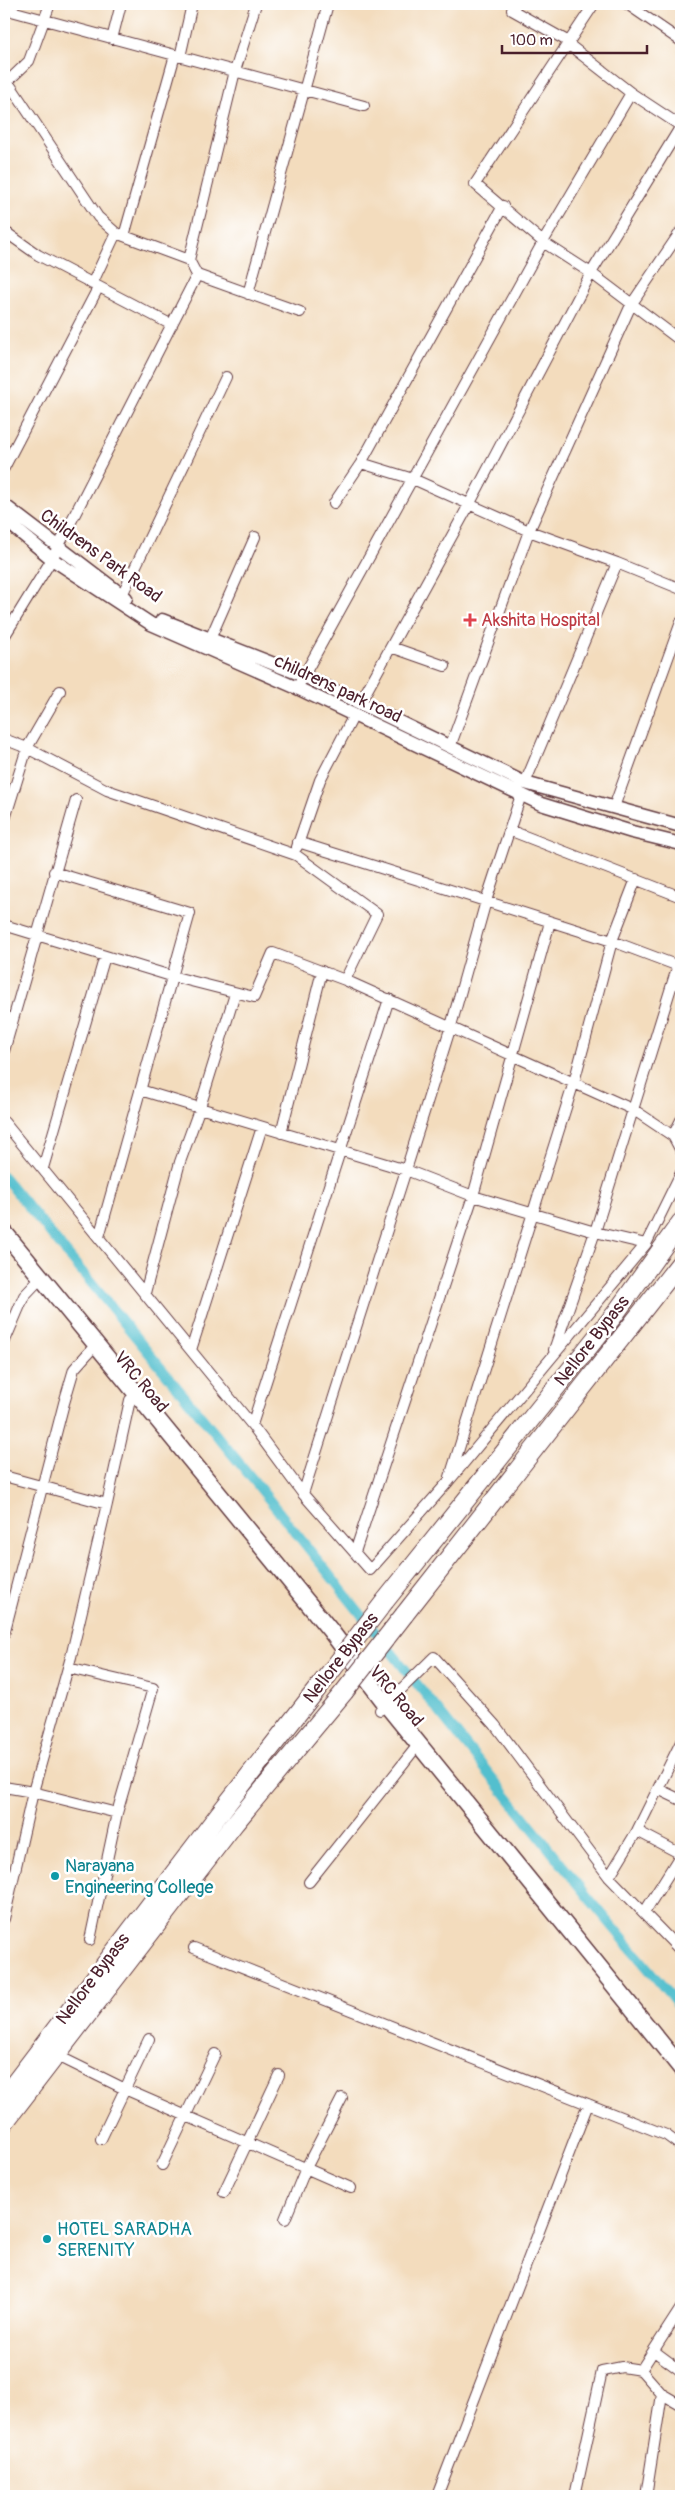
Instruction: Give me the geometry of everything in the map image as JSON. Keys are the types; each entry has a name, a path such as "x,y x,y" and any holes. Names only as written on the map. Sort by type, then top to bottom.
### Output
{"highway":[{"name":"Nellore Bypass","path":"4,2097 219,1814 385,1601 615,1314 681,1222"},
{"name":"Nellore Bypass","path":"4,2123 235,1823 344,1692 681,1262"}],"main road":[{"path":"4,1232 37,1281 324,1623 383,1707 681,2068"},
{"name":"VRC Road","path":"4,1248 37,1281 90,1351 383,1707 414,1750 681,2077"}],"street":[{"path":"50,4 29,61 6,84 98,217 120,235 190,260"},
{"path":"112,39 121,4"},
{"path":"4,468 120,235 178,56 192,4"},
{"path":"256,4 235,71 190,260 197,275 300,312"},
{"path":"248,294 328,4"},
{"path":"360,703 470,503 591,274 681,126 631,94 569,43 512,10 516,4"},
{"path":"594,4 475,184 543,242 680,338"},
{"path":"627,4 681,41"},
{"path":"4,9 364,106"},
{"path":"297,688 543,242 631,94"},
{"path":"334,503 361,463 503,206"},
{"path":"4,231 38,255 172,325"},
{"path":"450,747 529,531 631,305 681,231"},
{"path":"4,637 55,554 197,275"},
{"path":"122,596 226,377"},
{"path":"361,463 413,479 529,531 681,589"},
{"name":"Childrens Park Road","path":"4,505 55,554 150,616 302,676 450,747 523,789 614,807 681,826"},
{"name":"childrens park road","path":"4,519 151,624 523,789 541,804 632,832 681,844"},
{"path":"210,639 255,537"},
{"path":"303,1494 451,1026 486,901 523,789 617,563"},
{"path":"614,807 681,622"},
{"path":"391,647 445,666"},
{"path":"4,822 27,748 60,691"},
{"path":"296,855 298,842 320,780 354,715"},
{"path":"4,738 107,790 296,855 377,914 345,980"},
{"path":"4,1051 36,934 76,800"},
{"path":"510,830 681,897"},
{"path":"298,842 612,941 680,966 595,1232 552,1357"},
{"path":"54,872 190,913 99,1237"},
{"path":"448,1482 574,1082 612,941 636,879"},
{"path":"356,1552 472,1196 550,922"},
{"path":"4,925 171,976 236,994 254,997 273,953 389,999 634,1110 673,1136 681,1151"},
{"path":"43,1168 106,956"},
{"path":"281,1133 322,971"},
{"path":"145,1293 180,1162 200,1107 236,994"},
{"path":"252,1425 389,999"},
{"path":"140,1090 200,1107 340,1152 406,1170 472,1196 595,1232 646,1244"},
{"path":"673,1136 681,1120"},
{"path":"4,1122 252,1425 303,1494 370,1570 448,1482 646,1244 681,1173"},
{"path":"190,1350 262,1127"},
{"path":"4,1344 24,1296 37,1281"},
{"path":"4,1634 9,1590 44,1487 74,1369 90,1351"},
{"path":"4,1919 33,1792 68,1668 130,1400"},
{"path":"4,1476 107,1504"},
{"path":"383,1707 434,1657 495,1725 609,1877 679,1949"},
{"path":"68,1668 153,1688 117,1813 90,1940"},
{"path":"609,1877 637,1831 681,1742"},
{"path":"309,1882 414,1750"},
{"path":"4,1787 33,1792 117,1813"},
{"path":"658,1789 681,1800"},
{"path":"637,1831 681,1854 644,1913"},
{"path":"679,1949 681,1936"},
{"path":"194,1948 666,2135 681,2146"},
{"path":"101,2139 149,2039"},
{"path":"162,2165 215,2054"},
{"path":"56,2055 126,2090 351,2188"},
{"path":"224,2192 279,2075"},
{"path":"285,2219 306,2168 342,2098"},
{"path":"437,2496 588,2104"},
{"path":"641,2370 681,2308"},
{"path":"654,2351 681,2371"},
{"path":"574,2496 602,2371 622,2366 641,2370 662,2394 681,2405"},
{"path":"646,2496 662,2394"}],"waterway":[{"path":"4,1177 255,1482 587,1896 681,2008"}],"place":[{"name":"Akshita Hospital","path":"470,620"},
{"name":"Narayana Engineering College","path":"55,1876"},
{"name":"HOTEL SARADHA SERENITY","path":"47,2239"}]}
